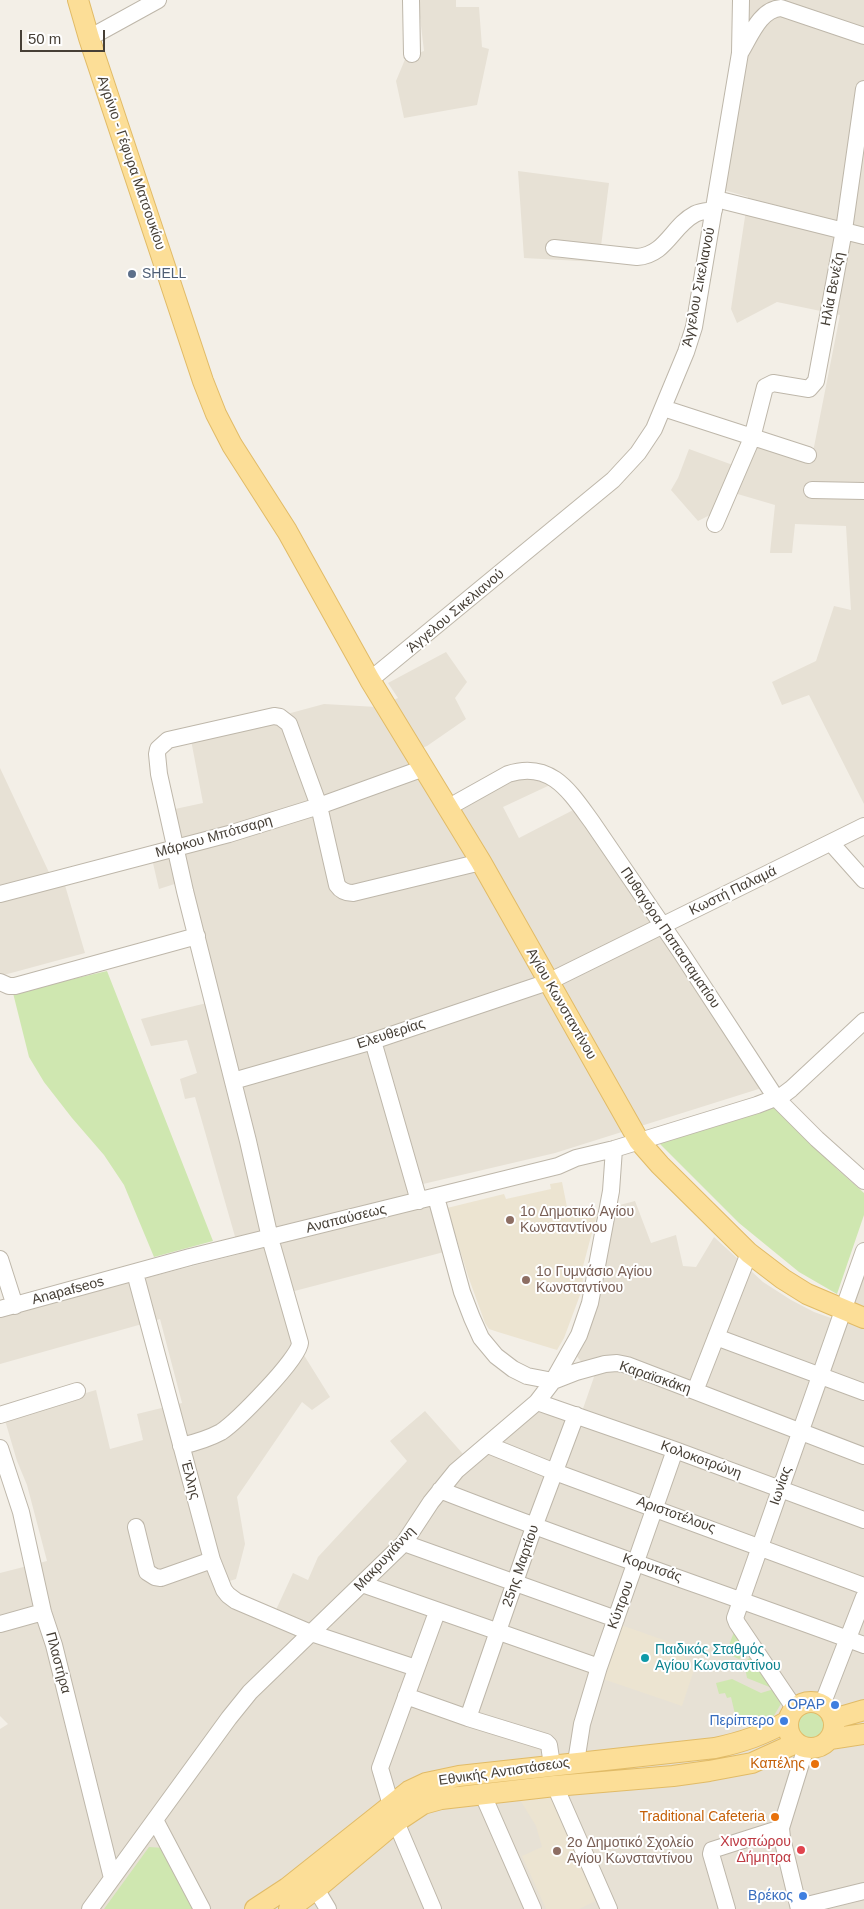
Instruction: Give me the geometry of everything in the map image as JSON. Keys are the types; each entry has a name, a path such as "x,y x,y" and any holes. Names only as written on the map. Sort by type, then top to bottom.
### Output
{"main road":[{"name":"Αγρίνιο - Γέφυρα Ματσουκίου","path":"78,0 203,382 216,414 232,444 287,531 336,617"},
{"name":"Αγίου Κωνσταντίνου","path":"336,617 370,680 481,862 642,1145 749,1253 783,1279 807,1294 864,1318"},
{"path":"827,1711 834,1729 830,1739 822,1746 811,1748 801,1745 790,1735 791,1715 805,1703 816,1703 840,1717 864,1710"},
{"name":"Εθνικής Αντιστάσεως","path":"289,1909 316,1889 393,1814 409,1791 426,1783 459,1776 552,1764 674,1754 715,1748 747,1741 768,1733 791,1715"},
{"path":"830,1739 864,1734"},
{"name":"Εθνικής Αντιστάσεως","path":"256,1909 393,1814 423,1804 441,1799 483,1794 674,1776 728,1768 752,1763 801,1745"}],"street":[{"path":"89,38 158,0"},
{"path":"411,0 412,54"},
{"name":"Άγγελου Σικελιανού","path":"370,680 613,480 632,461 654,429 686,352 694,327 740,53 741,0"},
{"path":"740,53 762,18 774,8 782,8 864,36"},
{"name":"Ηλία Βενέζη","path":"752,438 765,387 773,383 809,389 816,381 844,230 864,89"},
{"path":"554,248 637,257 645,256 659,249 690,217 715,205 844,230 864,236"},
{"path":"663,408 808,455"},
{"path":"716,524 752,438"},
{"path":"812,490 864,491"},
{"path":"180,1446 209,1437 226,1428 282,1371 298,1350 300,1342 270,1238 198,936 175,849 157,759 158,749 168,740 274,716 280,717 289,724 319,806 337,885 340,890 346,893 353,894 481,862"},
{"name":"Μάρκου Μπότσαρη","path":"0,894 175,849 319,806 424,768"},
{"name":"Πυθαγόρα Παπασταματίου","path":"449,807 513,773 532,770 548,775 559,782 577,801 663,926 776,1098 817,1139 864,1181"},
{"name":"Κωστή Παλαμά","path":"548,982 864,826"},
{"path":"830,843 864,880"},
{"path":"0,982 9,986 16,986 198,936"},
{"name":"Ελευθερίας","path":"233,1081 373,1041 548,982"},
{"path":"614,1153 776,1098 791,1089 862,1028"},
{"path":"373,1041 419,1201"},
{"name":"Αναπαύσεως","path":"136,1273 190,1257 558,1166 578,1166 614,1153"},
{"name":"Μακρυγιάννη","path":"90,1909 250,1692 404,1543 440,1490 456,1471 537,1402 553,1380 579,1335 590,1303 608,1214 614,1153"},
{"name":"Καραϊσκάκη","path":"436,1197 462,1292 481,1338 496,1356 513,1369 535,1379 553,1380 595,1366 617,1363 641,1370 864,1456"},
{"name":"Ιωνίας","path":"791,1715 735,1618 864,1251"},
{"path":"696,1391 749,1253"},
{"path":"0,1259 7,1307"},
{"name":"Anapafseos","path":"7,1307 136,1273"},
{"name":"Έλλης","path":"136,1273 180,1446 212,1560 222,1586 230,1597 311,1633 416,1668"},
{"path":"716,1337 864,1392"},
{"path":"0,1415 78,1391"},
{"name":"Κολοκοτρώνη","path":"537,1402 675,1450 864,1520"},
{"name":"25ης Μαρτίου","path":"468,1718 514,1583 576,1415"},
{"name":"Αριστοτέλους","path":"488,1445 554,1472 655,1507 864,1586"},
{"name":"Πλαστήρα","path":"0,1448 21,1512 44,1612 54,1645 112,1878"},
{"name":"Κύπρου","path":"576,1762 582,1724 599,1667 675,1450"},
{"name":"Κορυτσάς","path":"440,1490 534,1527 742,1600 856,1643"},
{"path":"136,1528 147,1572 155,1578 162,1578 212,1560"},
{"path":"404,1543 616,1619"},
{"path":"362,1584 437,1612 599,1667"},
{"path":"827,1711 856,1643 864,1597"},
{"path":"0,1624 44,1612"},
{"path":"433,1909 393,1814 380,1768 437,1612"},
{"path":"406,1696 468,1718 547,1742 552,1764"},
{"path":"801,1745 781,1828 799,1908 864,1891"},
{"path":"554,1786 609,1909"},
{"path":"483,1794 533,1909"},
{"path":"156,1820 202,1909"},
{"path":"727,1909 711,1854 712,1850 781,1828"},
{"path":"316,1889 328,1909"}],"shaded area":[{"path":"418,0 456,0 456,7 479,7 482,47 489,49 477,105 404,118 396,81 406,57 424,51"},
{"path":"749,0 864,0 864,804 809,695 782,705 772,682 816,661 834,606 851,610 846,526 795,524 792,553 770,553 775,505 724,490 712,514 698,521 671,490 678,478 689,449 741,468 754,440 812,457 840,315 777,302 737,323 731,309 748,197 724,190 746,57"},
{"path":"518,171 609,183 599,262 524,258"},
{"path":"446,652 467,682 455,698 466,719 427,746 407,754 441,812 528,773 550,785 503,807 519,838 579,807 765,1087 555,1153 423,1184 444,1252 283,1294 297,1344 330,1397 312,1410 302,1402 237,1497 245,1544 236,1579 214,1586 218,1596 227,1605 269,1625 293,1573 308,1580 318,1557 407,1461 390,1441 425,1411 471,1463 534,1411 578,1423 594,1377 574,1353 616,1206 635,1201 651,1243 676,1235 683,1266 696,1267 714,1237 763,1282 814,1312 845,1323 864,1268 864,1909 0,1909 0,1729 8,1724 0,1716 0,1573 47,1561 27,1485 17,1461 4,1417 96,1390 110,1449 143,1440 137,1414 182,1403 160,1319 0,1364 0,1315 240,1254 195,1097 185,1099 180,1079 197,1073 187,1040 151,1046 141,1019 219,1000 190,879 159,889 152,859 185,851 175,809 203,803 191,740 324,704 377,707 398,698 388,683"},
{"path":"0,768 54,883 64,882 85,953 0,976"},
{"path":"562,1182 567,1207 597,1214 582,1270 583,1283 580,1295 564,1338 557,1350 489,1329 485,1323 468,1276 447,1208 504,1194 506,1199 551,1189 550,1184"},
{"path":"621,1625 675,1644 694,1670 682,1706 603,1679"},
{"name":"2ο Δημοτικό Σχολείο Αγίου Κωνσταντίνου","path":"556,1797 602,1898 579,1909 546,1909 522,1856 542,1847 536,1826 520,1800"}],"green space":[{"path":"107,971 213,1241 154,1257 124,1185 104,1155 44,1082 29,1057 13,993"},
{"path":"774,1107 864,1193 864,1215 837,1294 799,1272 739,1223 656,1140"},
{"path":"734,1632 748,1652 739,1659 726,1653"},
{"path":"751,1657 772,1688 747,1678 744,1662"},
{"path":"732,1679 761,1693 774,1689 782,1702 772,1719 738,1727 731,1697 727,1698 725,1693 719,1694 716,1683"},
{"path":"811,1710 817,1711 825,1719 825,1731 817,1739 811,1740 805,1739 797,1731 796,1725 797,1719 805,1711"},
{"path":"149,1847 165,1848 198,1909 104,1909"}],"place":[{"name":"SHELL","path":"132,274"},
{"name":"1ο Δημοτικό Αγίου Κωνσταντίνου","path":"510,1220"},
{"name":"1ο Γυμνάσιο Αγίου Κωνσταντίνου","path":"526,1280"},
{"name":"Παιδικός Σταθμός Αγίου Κωνσταντίνου","path":"645,1658"},
{"name":"OPAP","path":"835,1705"},
{"name":"Περίπτερο","path":"784,1721"},
{"name":"Καπέλης","path":"815,1764"},
{"name":"Traditional Cafeteria","path":"775,1817"},
{"name":"Χινοπώρου Δήμητρα","path":"801,1850"},
{"name":"2ο Δημοτικό Σχολείο Αγίου Κωνσταντίνου","path":"557,1851"},
{"name":"Βρέκος","path":"803,1896"}]}
